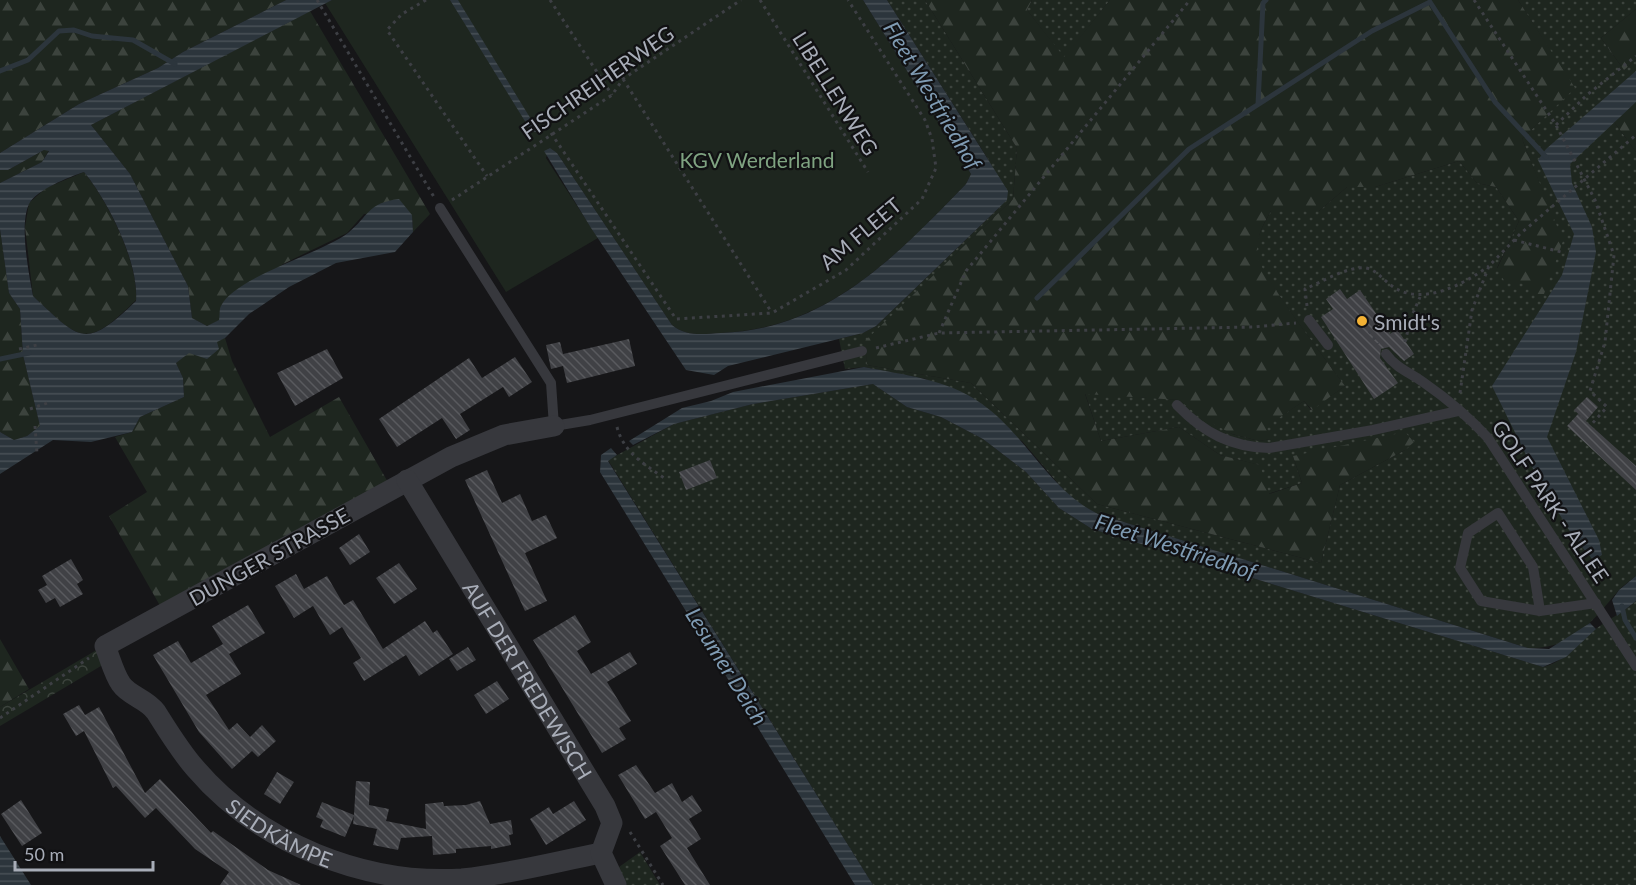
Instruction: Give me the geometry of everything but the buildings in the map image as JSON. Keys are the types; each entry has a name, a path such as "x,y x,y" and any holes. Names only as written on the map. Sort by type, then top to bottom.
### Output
{"street":[{"name":"DUNGER STRASSE","path":"105,646 407,480 504,435 554,426"},
{"name":"AUF DER FREDEWISCH","path":"407,480 597,790 612,823"},
{"name":"SIEDKÄMPE","path":"105,646 121,686 150,703 184,754 217,790 236,807 289,842 330,860 377,874 438,879 483,876 601,853"},
{"path":"612,823 601,853 616,885"}],"lane":[{"path":"440,208 551,383 554,426 613,414 862,351"},
{"path":"1310,320 1328,345"},
{"name":"GOLF PARK - ALLEE","path":"1386,354 1390,361 1431,388 1474,422 1501,455 1636,666"},
{"path":"1177,405 1191,420 1219,439 1253,448 1269,448 1372,430 1458,411"},
{"path":"1540,611 1533,567 1498,513 1468,533 1460,568 1480,601 1540,611 1596,603"}],"path":[{"path":"317,0 440,208"},
{"path":"426,0 402,14 387,30 487,176"},
{"path":"550,0 612,95"},
{"name":"FISCHREIHERWEG","path":"440,208 612,95 623,79 741,0"},
{"name":"LIBELLENWEG","path":"760,0 868,172"},
{"name":"AM FLEET","path":"551,134 676,319 772,313 846,270 922,199 936,168 932,139 925,120 848,0"},
{"path":"939,333 966,271 1190,0"},
{"path":"1474,0 1556,125 1559,135 1585,179 1602,218 1614,255 1605,342 1590,391 1607,407 1590,425"},
{"path":"1556,125 1588,94 1636,56"},
{"path":"623,79 772,313"},
{"path":"862,351 939,333 1253,327 1310,320 1305,289 1356,269 1371,269 1401,292 1420,297 1471,277 1489,266 1513,240 1636,135"},
{"path":"1513,240 1565,253"},
{"path":"1458,411 1473,310 1489,266"},
{"path":"1405,342 1420,297"},
{"path":"19,349 37,345"},
{"path":"30,409 50,402"},
{"path":"613,414 621,440 629,453 664,478"},
{"path":"35,426 37,454"},
{"path":"1,716 105,646"},
{"path":"612,823 626,825 663,885"}],"green space":[{"path":"0,0 286,0 183,52 158,68 79,104 0,153"},
{"name":"KGV Werderland","path":"332,0 863,0 971,174 966,184 914,237 858,284 827,303 795,318 759,328 695,334 677,329 672,325 557,153 549,148 546,158 598,238 506,292 325,3"},
{"path":"887,0 925,0 1017,148 1013,199 866,341 867,365 971,383 1097,504 1321,563 1340,485 1405,450 1293,456 1302,483 1268,494 1259,465 1220,455 1179,427 1101,441 1085,393 1179,400 1232,434 1259,441 1271,439 1264,427 1304,401 1311,410 1345,386 1259,264 1256,254 1257,242 1271,211 1319,211 1347,187 1375,187 1459,161 1477,183 1496,187 1519,221 1497,268 1562,241 1522,139 1574,88 1518,0 1636,0 1636,9 1601,38 1624,70 1636,60 1636,93 1609,115 1636,152 1636,576 1620,589 1580,632 1557,644 1528,648 1098,514 1082,506 1067,494 1022,441 926,379 864,367 845,369 839,339 863,333 876,326 1001,206 988,159"},
{"path":"925,0 1032,0 1027,10 1064,57 1110,0 1518,0 1575,88 1522,139 1563,241 1544,294 1532,294 1523,282 1505,282 1497,269 1519,221 1496,187 1477,183 1459,161 1375,187 1347,187 1319,211 1271,211 1259,237 1257,254 1260,264 1281,298 1345,386 1312,410 1304,401 1265,427 1272,439 1259,441 1232,434 1199,416 1179,400 1085,394 1101,441 1179,427 1220,455 1260,465 1269,494 1302,483 1293,456 1405,432 1414,442 1405,450 1340,485 1321,563 1097,504 971,383 867,365 865,341 1013,199 1017,148"},
{"path":"1032,0 1110,0 1064,58 1027,10"},
{"path":"1636,9 1636,60 1624,70 1601,38"},
{"path":"310,11 430,214 413,232 412,215 364,214 347,233 283,264 220,320 207,326 192,318 188,286 130,174 91,125"},
{"path":"1636,93 1636,152 1609,115"},
{"path":"44,150 49,150 42,162 0,183 0,170 8,170"},
{"path":"84,172 112,215 127,250 136,300 105,327 94,333 83,334 62,323 33,296 25,227 29,203 46,188"},
{"path":"0,229 9,293 20,309 23,355 40,426 27,436 14,440 0,432"},
{"path":"225,338 232,361 270,437 339,397 389,484 163,611 109,516 147,492 115,437 132,432 140,417 184,397 183,378 176,363 189,352"},
{"path":"873,384 907,407 941,417 983,439 1026,472 1059,508 1092,529 1543,667 1566,656 1597,628 1636,601 1636,885 873,885 608,460 674,424 753,404"},
{"path":"0,639 29,689 0,707"},
{"path":"100,648 106,663 0,726 0,707"},
{"path":"640,852 660,885 622,885 619,867"}],"water":[{"path":"286,0 332,0 91,125 130,174 188,286 192,318 207,326 219,320 221,306 229,295 260,275 336,241 380,204 399,199 412,215 413,232 395,252 336,263 289,287 249,314 225,338 217,342 219,349 207,359 189,353 176,363 183,378 184,397 140,417 132,432 91,442 53,440 0,474 0,432 14,440 27,436 40,426 23,355 20,309 9,293 0,229 0,183 42,162 49,151 44,150 8,170 0,170 0,153 79,104 158,68 183,52","holes":["84,172 112,215 127,251 133,268 136,301 105,327 94,333 83,334 62,323 33,296 26,250 25,224 29,204 46,189"]},
{"path":"450,0 458,0 537,129 536,132 531,131"},
{"path":"863,0 887,0 1008,191 1007,200 876,326 863,333 728,366 714,375 686,370 591,228 544,151 550,148 557,153 672,325 677,329 702,334 759,329 794,318 827,303 886,262 914,237 966,184 971,174"},
{"path":"1636,71 1636,102 1570,164 1572,183 1592,227 1596,252 1576,352 1547,437 1599,540 1602,555 1593,560 1572,535 1537,477 1492,386 1562,275 1574,234 1538,160 1546,149"},
{"path":"864,367 940,383 982,404 1012,431 1065,491 1098,514 1528,648 1549,649 1590,623 1596,629 1566,657 1543,667 1092,529 1059,508 1026,472 983,439 941,417 907,407 873,384 753,404 674,424 633,445 629,441 682,408 711,401 733,392"},
{"name":"Lesumer Deich","path":"611,448 617,455 608,461 873,885 855,885 600,472 601,455"},
{"path":"1636,576 1636,601 1617,616 1612,600 1619,590"},
{"path":"0,836 31,885 0,885"}],"waterway":[{"name":"Fleet Westfriedhof","path":"1258,104 1263,3 1266,0"},
{"name":"Fleet Westfriedhof","path":"1037,298 1189,149 1372,31 1430,2 1495,102 1546,157"},
{"path":"0,71 28,60 59,31 74,30 92,36 133,40 175,64"},
{"path":"0,359 29,353"},
{"path":"1622,606 1625,620 1636,638"}],"place":[{"name":"Smidt's","path":"1362,321"}]}
